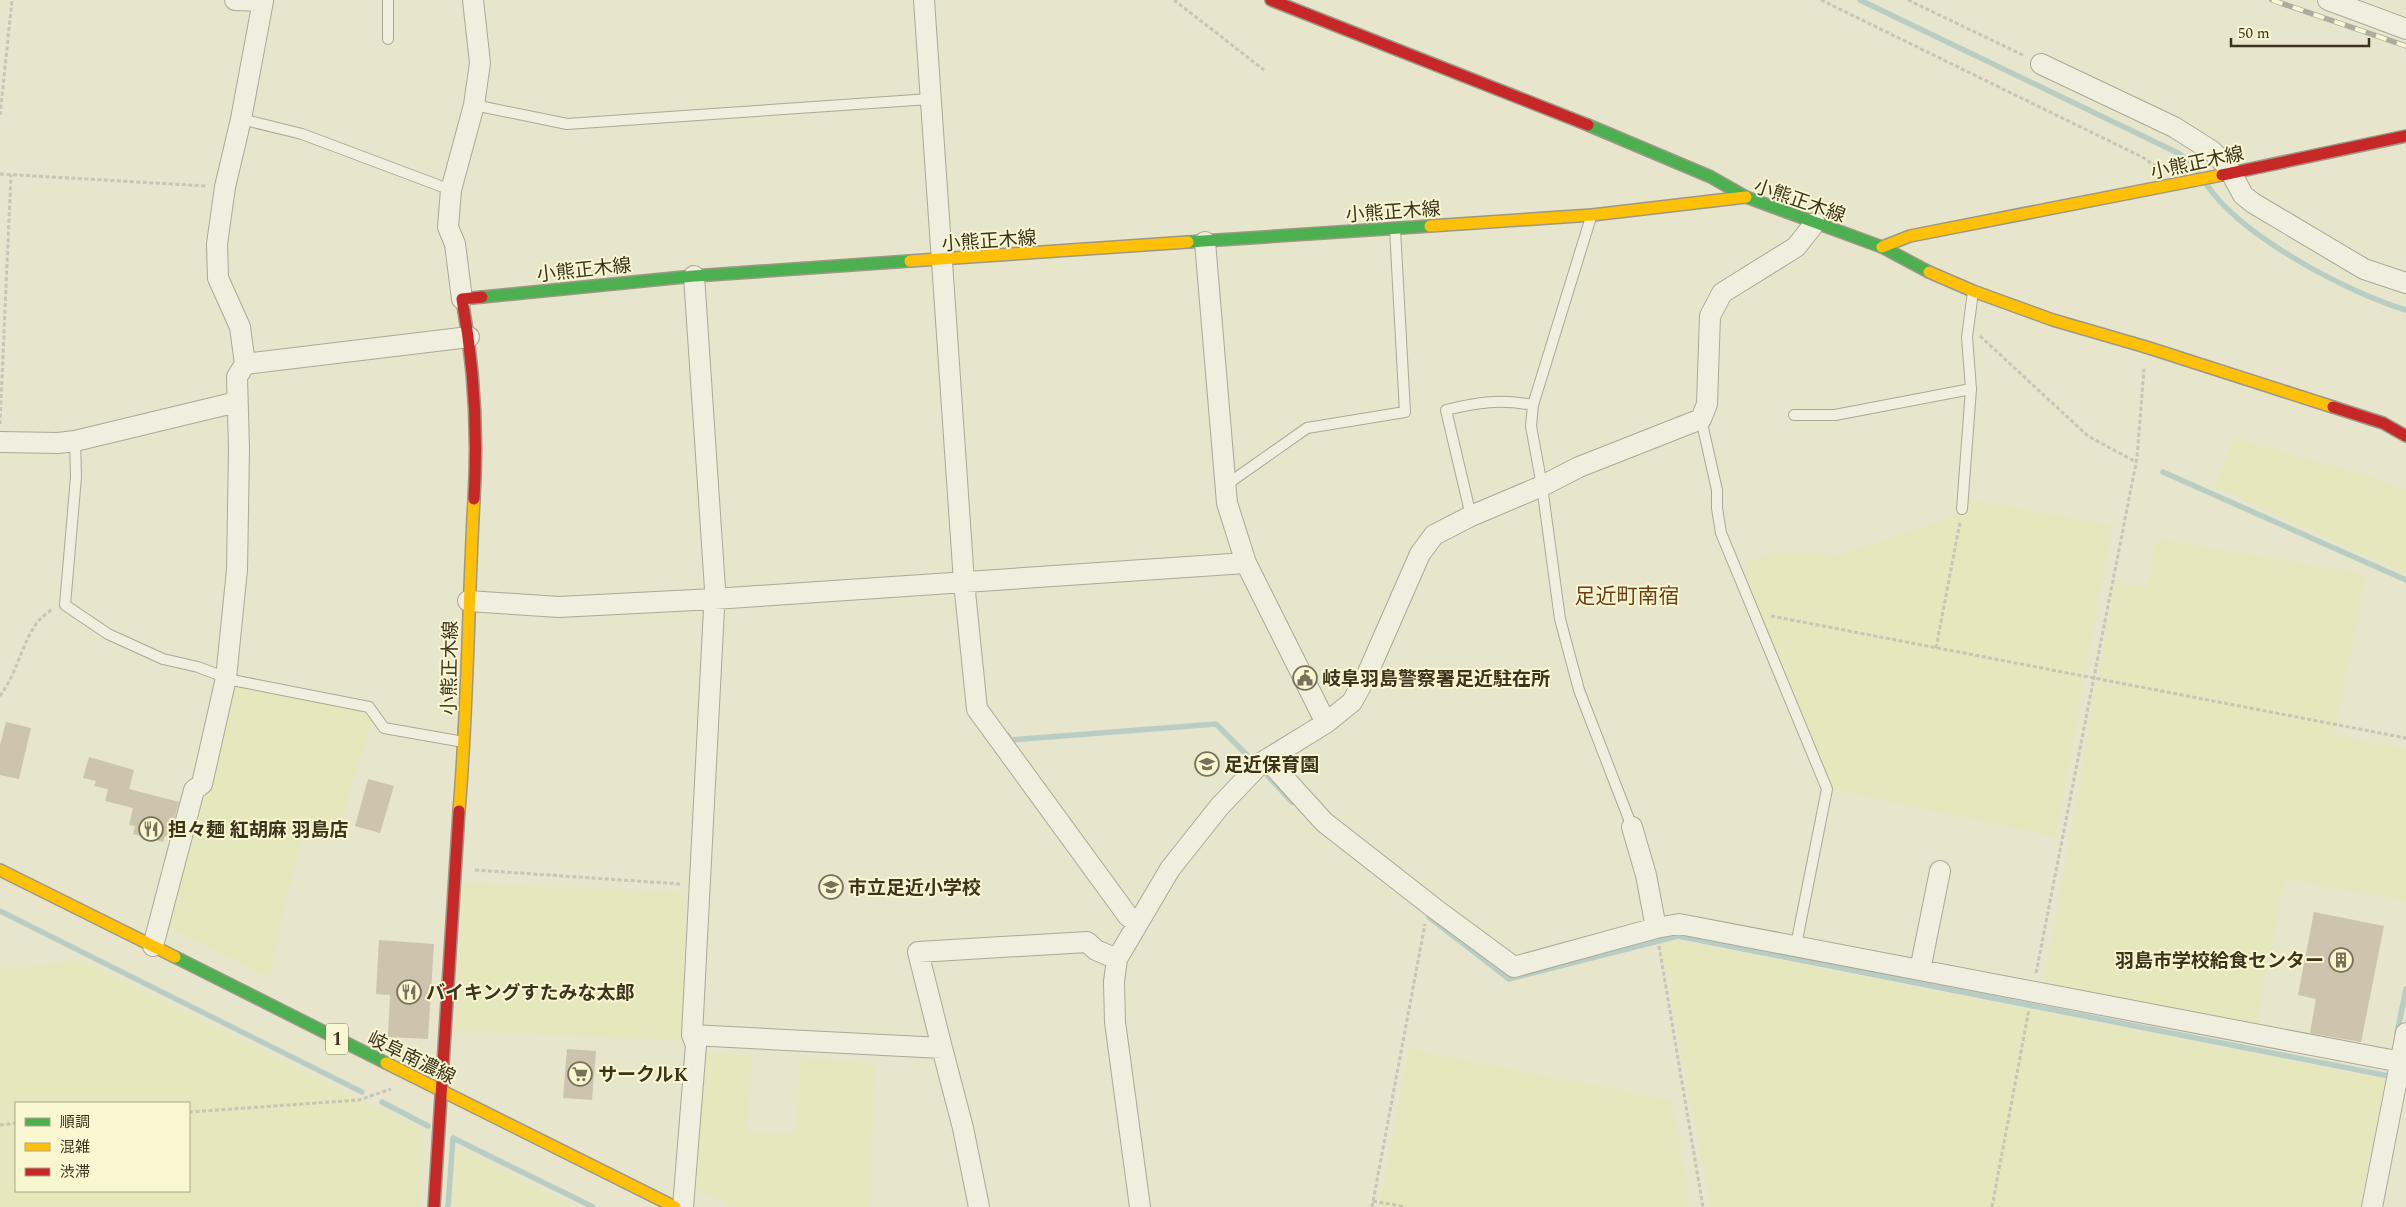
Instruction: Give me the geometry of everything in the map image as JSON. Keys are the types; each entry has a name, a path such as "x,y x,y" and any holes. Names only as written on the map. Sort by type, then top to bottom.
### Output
{"main road":[{"path":"1271,0 1573,118 1711,177 1746,197"},
{"name":"小熊正木線","path":"434,1207 454,869 465,742 468,601 477,447 469,337 462,299 694,276 941,261 1592,215 1746,197 1882,247 1910,236 2191,182 2406,136"},
{"path":"1882,247 1921,268 1973,291 2053,320 2146,347 2383,423 2406,436"},
{"name":"岐阜南濃線","path":"0,870 675,1207"}],"street":[{"path":"153,946 194,790 202,784 226,678 238,570 240,449 237,377 245,364 240,327 218,278 217,244 226,187 263,1 235,0"},
{"path":"462,299 455,244 448,228 451,190 474,105 480,63 473,0"},
{"path":"924,0 964,582 976,709 1128,916 1138,923"},
{"path":"2328,0 2406,29"},
{"path":"2041,64 2174,127 2212,151 2223,161 2224,175 2253,203 2364,269 2406,282"},
{"path":"1140,1207 1115,1022 1114,982 1117,959 1170,869 1220,806 1261,763 1326,723 1352,702 1420,554 1434,535 1471,516 1542,486 1578,467 1701,419 1707,404 1710,316 1722,293 1796,247 1815,223"},
{"path":"1205,242 1227,502 1246,563 1326,723"},
{"path":"683,1207 696,1045 692,1035 714,599 713,551 694,276"},
{"path":"245,364 469,337"},
{"path":"0,442 58,443 75,441 237,402"},
{"path":"468,601 559,607 714,599 1246,563"},
{"path":"1267,760 1324,822 1434,908 1514,967 1656,928 1679,924 2403,1063"},
{"path":"1632,827 1646,875 1656,928"},
{"path":"1920,970 1940,871"},
{"path":"980,1207 963,1128 918,952 1087,942 1096,950 1117,959"},
{"path":"2372,1207 2403,1063 2406,1033"},
{"path":"692,1035 942,1048"}],"lane":[{"path":"388,0 388,39"},
{"path":"474,105 568,124 930,100"},
{"path":"241,119 302,134 451,190"},
{"path":"1592,215 1533,405 1531,426 1542,486 1560,619 1579,690 1632,827"},
{"path":"1226,486 1307,428 1405,412 1395,229"},
{"path":"1962,509 1971,389 1967,337 1973,291"},
{"path":"1794,415 1835,415 1971,389"},
{"path":"1471,516 1446,410 1469,404 1509,400 1533,405"},
{"path":"1701,419 1717,490 1717,508 1721,533 1826,789 1796,945"},
{"path":"75,441 76,485 65,605 108,634 163,659 198,667 226,678 369,707 384,728 465,742"}],"path":[{"path":"0,115 12,0"},
{"path":"1174,0 1264,70"},
{"path":"1821,0 2142,157 2168,174 2170,186"},
{"path":"1908,0 2041,64"},
{"path":"0,174 226,187"},
{"path":"0,430 11,175"},
{"path":"1967,337 1979,334 2088,436 2136,462"},
{"path":"1992,1207 2136,462 2146,347"},
{"path":"1936,648 1962,509"},
{"path":"0,696 10,681 36,624 53,608 65,605"},
{"path":"1755,616 1766,615 2406,738"},
{"path":"454,869 700,886"},
{"path":"1372,1207 1425,922 1434,908"},
{"path":"1656,928 1704,1207"},
{"path":"190,1112 359,1100 389,1091 404,1073"},
{"path":"0,1124 15,1123"},
{"path":"1373,1201 1405,1207"}],"green space":[{"path":"2234,439 2360,473 2406,491 2406,574 2215,487"},
{"path":"1963,498 2112,526 2056,837 1826,788 1757,623 1745,562 1772,554 1840,555 1956,516"},
{"path":"2157,539 2366,575 2334,736 2406,749 2406,901 2285,879 2254,1034 2043,989 2115,583 2148,586"},
{"path":"234,687 365,712 372,722 339,828 305,822 269,977 167,926 199,793"},
{"path":"463,883 686,893 682,1040 456,1031"},
{"path":"1659,937 2385,1079 2359,1207 1711,1207"},
{"path":"82,961 424,1131 420,1207 0,1207 0,969"},
{"path":"1409,1049 1672,1101 1690,1207 1379,1207"},
{"path":"703,1052 752,1056 747,1132 796,1134 801,1058 875,1063 870,1207 734,1207 697,1189"},
{"path":"455,1146 574,1207 451,1207"}],"building":[{"path":"6,722 31,728 19,779 0,775 0,745"},
{"path":"89,757 134,770 129,789 179,802 170,836 165,836 163,842 133,834 135,826 129,825 133,808 105,801 108,789 94,786 96,781 83,778"},
{"path":"368,779 394,786 380,833 355,826"},
{"name":"羽島市学校給食センター","path":"2314,912 2384,926 2361,1042 2310,1033 2316,999 2298,995"},
{"path":"379,940 434,944 428,1039 388,1037 390,995 376,994"},
{"name":"サークルK","path":"567,1049 596,1051 592,1100 563,1098"}],"waterway":[{"path":"1860,0 2178,153 2188,160 2199,173"},
{"path":"2207,185 2223,205 2245,224 2297,260 2355,290 2406,310"},
{"path":"2163,472 2406,580"},
{"path":"1007,735 1011,740 1216,724 1250,758"},
{"path":"1266,774 1292,802"},
{"path":"0,911 362,1092"},
{"path":"1429,917 1509,979 1678,936 2389,1076"},
{"path":"2397,1033 2406,989"},
{"path":"382,1102 428,1126"},
{"path":"448,1207 453,1138 593,1207"}],"railway":[{"path":"2272,0 2406,46"}],"traffic: fast":[{"path":"1588,125 1711,177 1746,197 1882,247 1929,272"},
{"path":"1188,242 1430,226"},
{"path":"482,297 694,276 910,261"},
{"path":"175,957 386,1063"}],"traffic: slow":[{"path":"1882,247 1910,236 2222,175"},
{"path":"1430,226 1592,215 1746,197"},
{"path":"910,261 1188,242"},
{"path":"1929,272 1973,291 2053,320 2146,347 2333,407"},
{"path":"459,811 474,499"},
{"path":"0,870 175,957"},
{"path":"386,1063 675,1207"}],"traffic: jam":[{"path":"1271,0 1588,125"},
{"path":"2222,175 2406,136"},
{"path":"474,499 474,399 470,349 462,299 482,297"},
{"path":"2333,407 2383,423 2406,436"},
{"path":"434,1207 459,811"}],"place":[{"name":"岐阜羽島警察署足近駐在所","path":"1305,678"},
{"name":"足近保育園","path":"1207,764"},
{"name":"担々麺 紅胡麻 羽島店","path":"151,829"},
{"name":"市立足近小学校","path":"831,887"},
{"name":"羽島市学校給食センター","path":"2341,960"},
{"name":"バイキングすたみな太郎","path":"409,992"},
{"name":"サークルK","path":"580,1074"}],"district":[{"name":"足近町南宿","path":"1627,596"}]}
